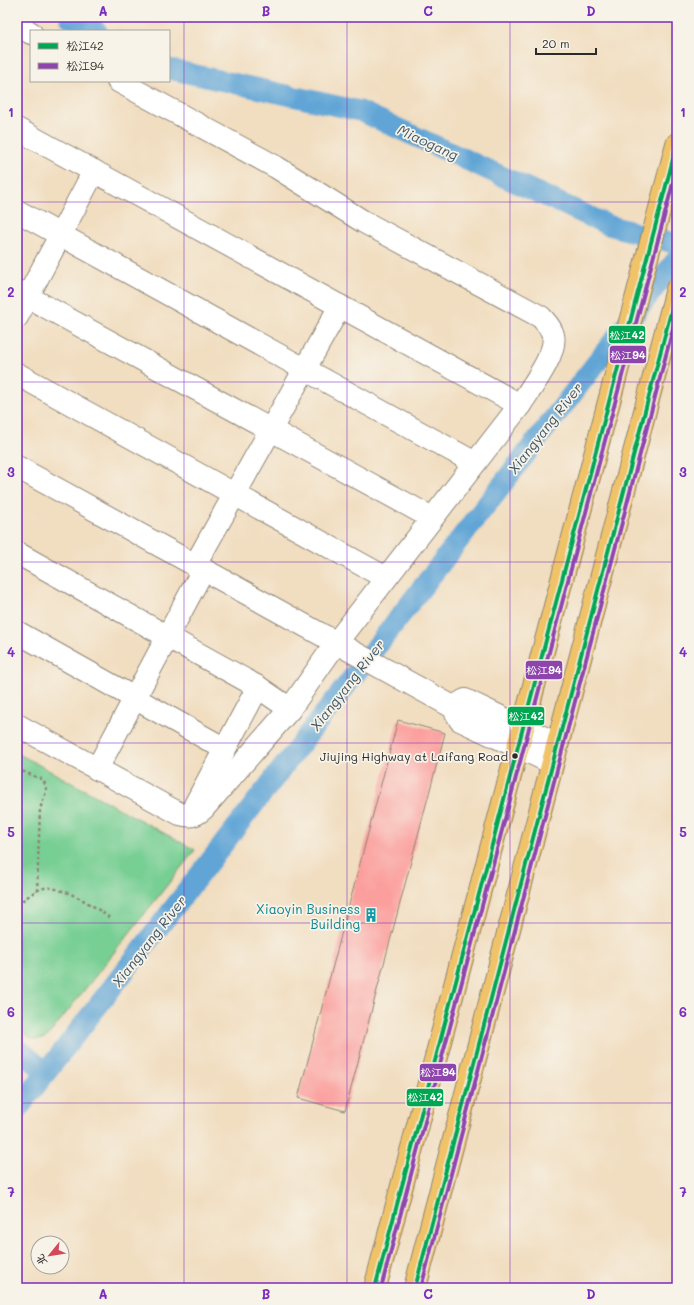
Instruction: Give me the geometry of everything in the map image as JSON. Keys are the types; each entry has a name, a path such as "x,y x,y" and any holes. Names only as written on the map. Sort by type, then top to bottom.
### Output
{"main road":[{"path":"375,1288 677,144"},
{"path":"415,1288 677,289"}],"lane":[{"path":"17,25 30,32"},
{"path":"17,725 180,814 189,817 196,815 203,809 290,709 336,643 520,405 541,373 554,347 554,336 550,326 541,317 364,222 276,166 120,82"},
{"path":"17,129 520,405"},
{"path":"17,317 22,294 60,235 94,172"},
{"path":"17,211 475,463"},
{"path":"22,294 432,518"},
{"path":"96,769 168,637 234,494 340,306"},
{"path":"17,374 386,578"},
{"path":"17,467 453,707 465,700 521,737 555,753"},
{"path":"17,553 258,687 290,709"},
{"path":"17,632 225,749"},
{"path":"189,817 258,687"}],"path":[{"path":"17,769 41,779 46,785 46,792 40,810 38,890"},
{"path":"17,904 38,890 48,887 64,891 83,899 111,919"}],"green space":[{"path":"17,753 195,850 48,1036 39,1040 31,1038 17,1027"}],"building":[{"name":"Xiaoyin Business Building","path":"398,720 445,733 345,1111 298,1098"}],"waterway":[{"name":"Miaogang","path":"70,17 95,30"},
{"name":"Miaogang","path":"170,69 360,111 608,225 677,244"},
{"name":"Xiangyang River","path":"17,1110 677,259"},
{"path":"17,1048 46,1072"}],"transit line":[{"name":"松江42","path":"375,1288 677,144"},
{"name":"松江94","path":"381,1288 677,168"},
{"name":"松江42","path":"415,1288 677,289"},
{"name":"松江94","path":"421,1288 677,313"}],"place":[{"name":"Jiujing Highway at Laifang Road","path":"515,756"},
{"name":"Xiaoyin Business Building","path":"371,915"}]}
